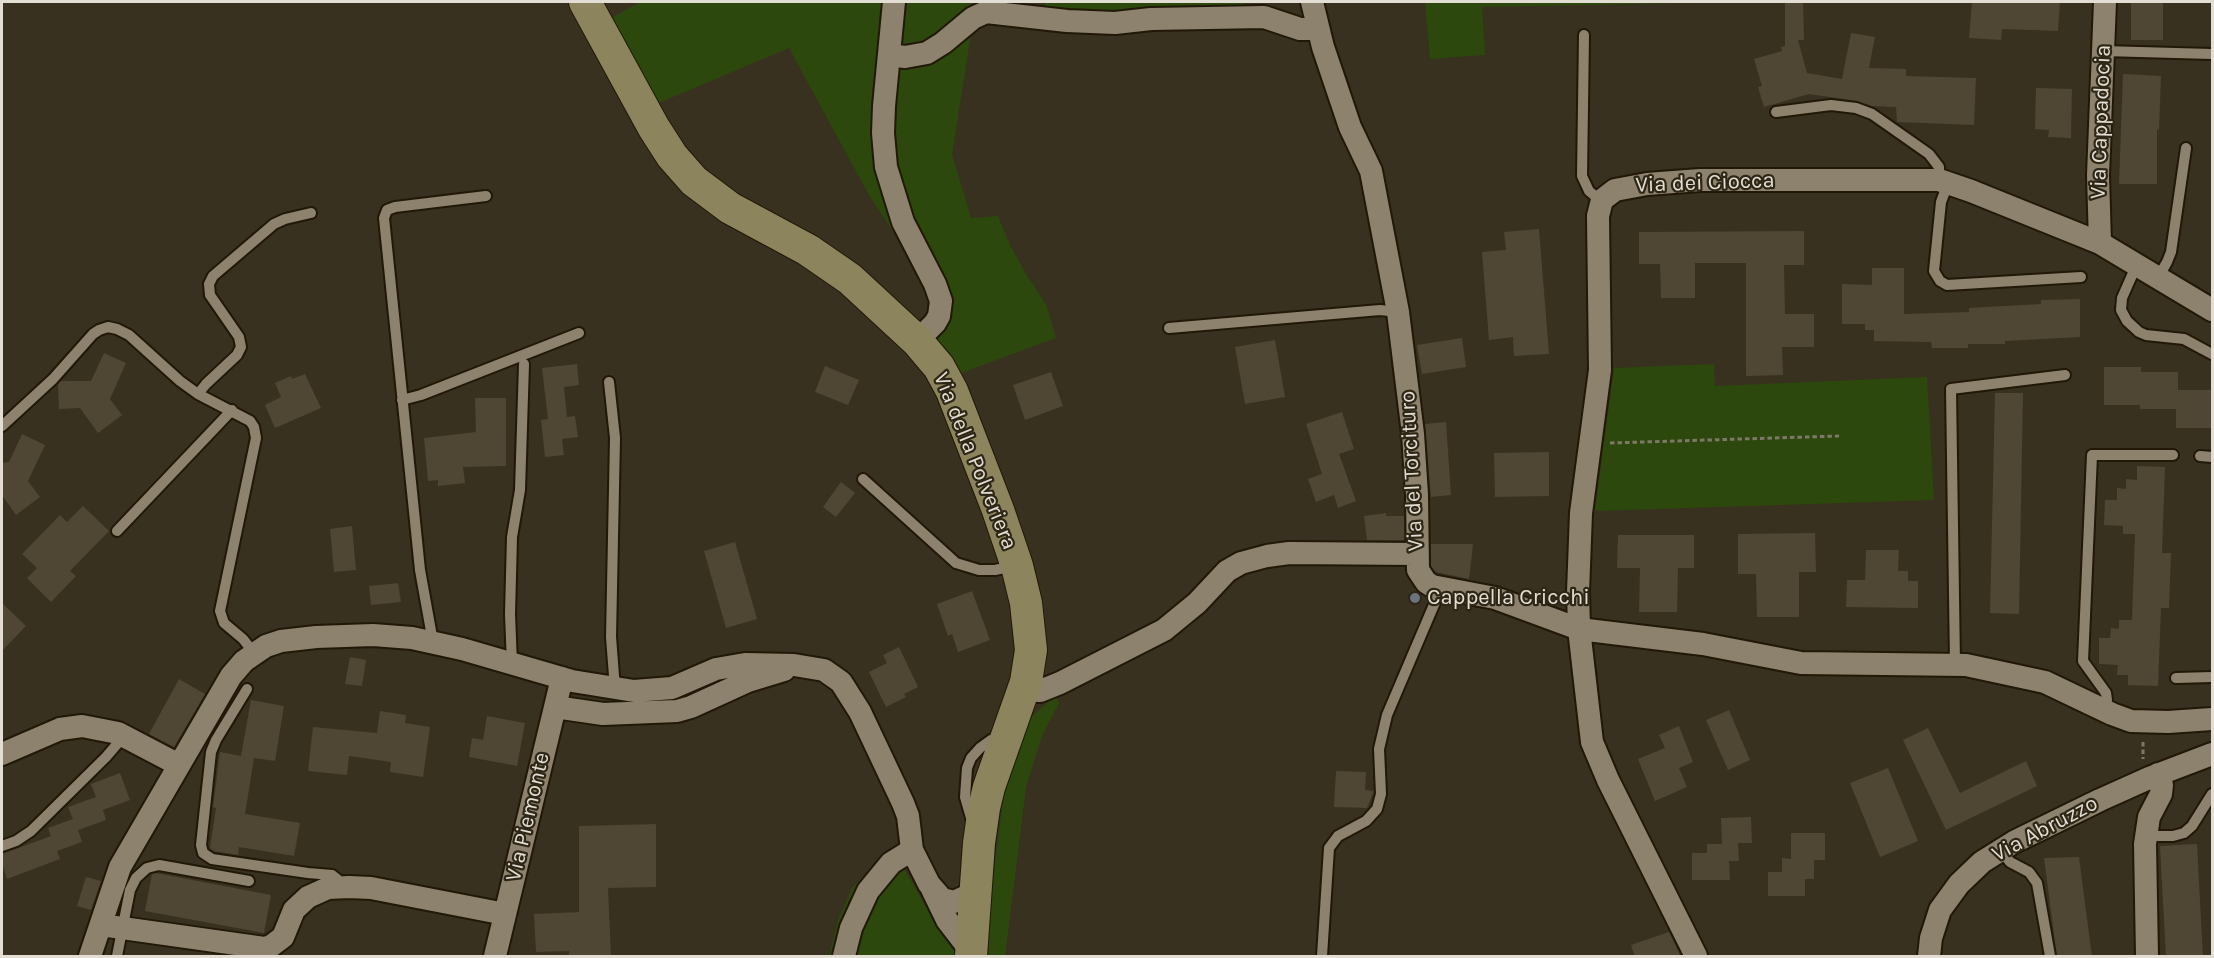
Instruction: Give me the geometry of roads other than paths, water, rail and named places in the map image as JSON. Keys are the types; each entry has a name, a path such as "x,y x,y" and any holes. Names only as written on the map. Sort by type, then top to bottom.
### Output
{"main road":[{"name":"Via della Polveriera","path":"585,2 654,128 672,156 694,181 730,208 833,266 867,292 917,341 939,367 952,391 1017,566 1026,603 1029,628 1029,665 1024,690 989,787 979,843 971,957"}],"street":[{"path":"894,2 883,132 886,167 903,222 940,301 939,316 935,323 917,341"},
{"name":"Via del Torcituro","path":"1312,2 1318,29 1350,127 1371,171 1398,312 1413,434 1418,514 1418,570 1426,582 1439,588"},
{"name":"Via Cappadocia","path":"2100,243 2098,175 2105,2"},
{"path":"889,55 905,57 927,53 973,18 986,12 1067,21 1115,23 1143,19 1264,17 1300,29 1318,29"},
{"name":"Via dei Ciocca","path":"1602,202 1606,195 1620,188 1683,181 1943,182 2100,243 2159,276 2212,310"},
{"path":"1602,202 1598,216 1600,370 1580,530 1579,629 1592,742 1608,780 1696,957"},
{"path":"1024,690 1040,691 1060,683 1164,630 1197,603 1227,571 1241,562 1289,553 1417,554"},
{"path":"1439,588 1495,598 1579,629 1703,644 1801,663 1955,664 1978,667 2044,682 2122,719 2143,722 2212,719"},
{"path":"90,957 111,927 120,867 240,664 254,653 281,641 316,637 388,636 433,642 562,678 642,692 686,684 716,669 745,664 794,665 830,673 838,679 860,712 905,808 912,850 921,871 967,946 971,957"},
{"path":"555,707 603,714 677,711 777,672 799,668 819,669"},
{"name":"Via Piemonte","path":"495,957 562,678"},
{"path":"2,754 70,726 98,728 124,736 179,765"},
{"name":"Via Abruzzo","path":"1929,957 1934,925 1949,897 1970,873 2001,849 2154,776 2212,754"},
{"path":"2147,957 2145,836 2149,817 2162,794 2162,785 2154,776"},
{"path":"844,957 851,928 868,891 891,863 912,850"},
{"path":"938,899 959,901 967,896 975,884"},
{"path":"111,927 261,947 271,951 283,937 294,910 304,900 314,893 341,887 371,888 505,914"},
{"path":"938,899 951,922 966,928 972,923"}],"lane":[{"path":"1584,35 1582,176 1589,192 1602,202"},
{"path":"2103,51 2212,54"},
{"path":"1776,112 1831,105 1856,108 1872,114 1926,150 1939,167 1943,182 1934,271 1940,282 1947,285 2081,278"},
{"path":"2159,276 2168,262 2186,148"},
{"path":"433,642 420,570 384,221 385,214 395,207 486,196"},
{"path":"198,394 237,355 242,347 239,337 210,295 209,288 213,276 274,224 311,213"},
{"path":"2137,264 2122,298 2121,310 2127,321 2132,327 2146,335 2184,339 2212,354"},
{"path":"1169,328 1380,310 1398,312"},
{"path":"2,426 53,380 93,334 104,328 114,328 129,335 180,381 198,394 232,410 251,423 256,438 219,611 224,623 243,639 254,653"},
{"path":"402,400 421,395 579,333"},
{"path":"512,664 510,614 512,537 520,490 524,364"},
{"path":"1955,664 1951,389 2065,375"},
{"path":"609,382 615,438 610,637 615,689"},
{"path":"117,531 232,410"},
{"path":"2102,710 2107,700 2106,693 2083,661 2092,455 2173,455"},
{"path":"2200,456 2212,457"},
{"path":"863,479 956,562 967,567 988,570 1017,566"},
{"path":"1322,957 1329,848 1338,836 1366,820 1377,809 1381,794 1379,749 1384,725 1439,588"},
{"path":"2176,678 2212,677"},
{"path":"247,689 212,748 202,853 212,859 311,874 330,874 338,879 341,887"},
{"path":"2,846 16,841 31,831 106,758 124,736"},
{"path":"2145,836 2173,836 2184,833 2192,826 2212,794"},
{"path":"2001,849 2010,862 2030,872 2037,883 2050,957"},
{"path":"117,957 111,927 133,884 140,874 152,866 249,881"}],"place":[{"name":"Cappella Cricchi","path":"1415,598"}]}
